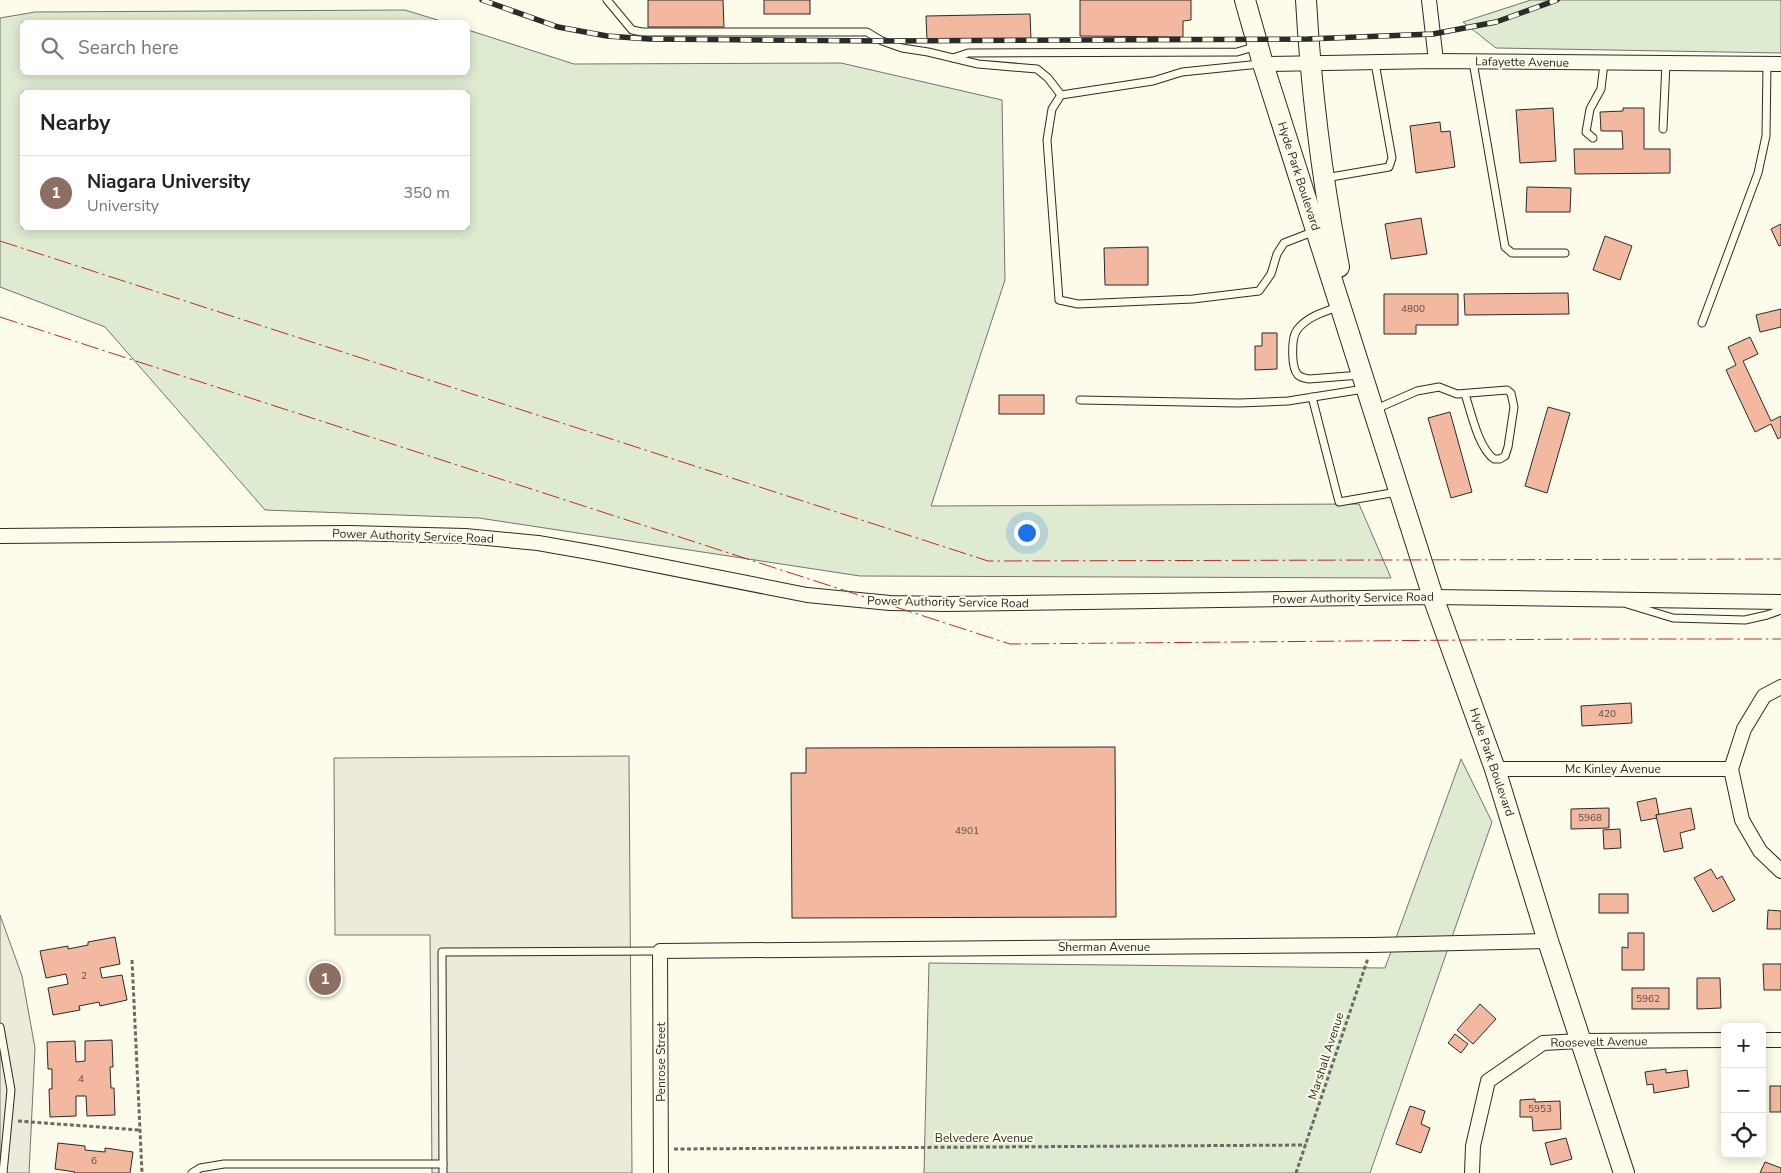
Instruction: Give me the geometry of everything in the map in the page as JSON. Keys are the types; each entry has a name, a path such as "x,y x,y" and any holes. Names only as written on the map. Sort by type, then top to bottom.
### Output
{"main road":[{"name":"Hyde Park Boulevard","path":"1245,0 1260,55 1433,596 1496,768 1548,941 1624,1173"},
{"name":"Hyde Park Boulevard","path":"1306,0 1324,178 1355,352"}],"street":[{"path":"1429,0 1436,61"},
{"name":"Lafayette Avenue","path":"1260,55 1311,64 1436,61 1774,64"},
{"name":"Power Authority Service Road","path":"0,536 339,533 465,536 538,543 789,592 890,603 946,604 1433,596 1781,602"},
{"path":"1781,687 1764,696 1744,729 1732,769 1742,820 1760,851 1781,871"},
{"name":"Mc Kinley Avenue","path":"1496,768 1732,769"},
{"name":"Sherman Avenue","path":"660,951 1372,945 1548,941"},
{"name":"Penrose Street","path":"660,951 661,1173"},
{"name":"Roosevelt Avenue","path":"1472,1173 1473,1146 1488,1082 1544,1043 1721,1040"},
{"path":"1766,1040 1781,1040"}],"lane":[{"path":"607,0 632,30 642,32 867,32 882,41 902,48 978,64 1037,69 1048,78 1061,96"},
{"path":"952,58 968,53 1237,52 1260,55"},
{"path":"1260,55 1244,67 1182,72 1153,81 1061,96 1052,108 1047,140 1059,300 1078,304 1193,299 1259,291 1271,274 1277,254 1284,243 1316,230"},
{"path":"1474,62 1505,247 1512,252 1565,253"},
{"path":"1324,178 1389,168 1392,158 1375,63"},
{"path":"1592,138 1586,132 1590,109 1601,89 1604,63"},
{"path":"1663,130 1666,63"},
{"path":"1702,323 1758,173 1766,136 1774,64"},
{"path":"1340,306 1313,316 1296,331 1293,340 1293,361 1296,374 1301,378 1309,379 1364,382"},
{"path":"1080,400 1288,401 1312,397 1364,382"},
{"path":"1373,410 1417,391 1439,387 1457,394 1507,390 1511,392 1514,407 1508,447 1505,456 1500,459 1494,459 1485,448 1465,394"},
{"path":"1312,397 1339,502 1400,492"},
{"path":"1610,598 1673,618 1746,620 1767,616 1781,610"},
{"path":"443,1173 442,952 660,951"},
{"path":"0,1027 11,1090 3,1173"},
{"path":"192,1173 200,1168 224,1164 443,1164"}],"path":[{"name":"Marshall Avenue","path":"1296,1173 1372,945"},
{"path":"132,960 142,1173"},
{"path":"8,1120 139,1130"},
{"name":"Belvedere Avenue","path":"662,1149 1306,1145"}],"green space":[{"path":"1531,0 1781,0 1781,53 1496,48 1463,22"},
{"path":"405,10 438,20 20,20 20,75 470,75 470,31 574,64 841,63 1002,100 1005,280 931,506 1359,504 1391,578 860,576 479,518 265,510 105,327 0,287 0,18 35,12"},
{"path":"1461,759 1492,822 1370,1173 924,1173 929,963 1385,968"}],"shaded area":[{"path":"629,756 632,1173 432,1173 430,935 335,935 334,758"},
{"path":"0,915 22,976 35,1048 29,1173 0,1173"}],"building":[{"path":"648,0 723,0 724,27 648,27"},
{"path":"764,0 810,0 810,14 764,14"},
{"path":"1080,0 1191,0 1191,20 1183,21 1183,37 1080,36"},
{"path":"1030,14 1031,39 927,41 926,16"},
{"path":"1553,108 1556,161 1520,163 1516,110"},
{"path":"1623,108 1644,108 1644,149 1670,149 1670,173 1575,174 1574,149 1623,149 1622,131 1601,131 1600,112 1623,111"},
{"path":"1440,122 1441,132 1450,131 1455,167 1416,173 1410,126"},
{"path":"1527,187 1571,188 1570,212 1526,212"},
{"path":"1421,218 1427,254 1391,259 1385,224"},
{"path":"1781,224 1781,245 1779,246 1771,229"},
{"path":"1605,236 1632,246 1620,280 1593,270"},
{"path":"1148,247 1148,285 1105,285 1104,248"},
{"path":"1568,293 1569,314 1465,315 1464,294"},
{"path":"1384,294 1458,294 1458,325 1416,325 1416,334 1384,334"},
{"path":"1781,309 1781,327 1760,332 1756,315"},
{"path":"1262,333 1277,333 1277,369 1255,370 1255,346 1262,346"},
{"path":"1750,337 1758,354 1743,361 1771,421 1781,416 1781,437 1778,439 1771,424 1755,432 1726,370 1736,365 1728,347"},
{"path":"999,395 1044,395 1044,414 999,414"},
{"path":"1548,407 1570,413 1547,493 1525,486"},
{"path":"1450,412 1472,492 1451,498 1428,418"},
{"path":"1631,703 1632,723 1582,726 1581,706"},
{"path":"1115,747 1116,917 792,918 791,773 806,773 806,748"},
{"path":"1656,798 1659,814 1656,815 1657,818 1641,821 1637,802"},
{"path":"1609,808 1609,828 1571,829 1571,809"},
{"path":"1691,808 1695,829 1680,833 1683,848 1664,852 1656,815"},
{"path":"1620,829 1621,848 1604,849 1603,830"},
{"path":"1711,869 1717,879 1722,876 1735,900 1713,912 1694,878"},
{"path":"1599,894 1628,894 1628,913 1599,913"},
{"path":"1768,910 1781,911 1781,929 1767,929"},
{"path":"1628,933 1644,933 1644,970 1622,970 1622,947 1628,948"},
{"path":"115,937 120,964 100,968 102,978 122,975 127,1000 100,1006 99,1002 79,1006 80,1010 53,1015 48,988 68,984 66,974 46,978 40,951 68,946 68,949 88,945 88,942"},
{"path":"1763,964 1781,964 1781,990 1764,990"},
{"path":"1697,978 1720,978 1721,1008 1697,1009"},
{"path":"1632,988 1669,988 1669,1009 1632,1009"},
{"path":"1480,1004 1496,1019 1473,1044 1457,1030"},
{"path":"1455,1034 1468,1044 1461,1053 1448,1043"},
{"path":"112,1040 113,1067 110,1067 111,1088 114,1088 115,1115 87,1116 86,1096 76,1096 76,1116 50,1117 49,1089 52,1089 52,1069 48,1069 47,1042 75,1041 76,1062 85,1061 85,1041"},
{"path":"1666,1069 1666,1073 1687,1070 1689,1087 1654,1093 1653,1084 1647,1085 1645,1072"},
{"path":"1770,1086 1781,1086 1781,1112 1770,1112"},
{"path":"1535,1099 1535,1102 1560,1101 1561,1129 1533,1131 1532,1117 1520,1117 1520,1100"},
{"path":"1410,1106 1425,1111 1421,1124 1430,1128 1421,1153 1396,1144"},
{"path":"1566,1138 1572,1159 1551,1165 1545,1143"},
{"path":"58,1143 85,1146 85,1150 105,1152 105,1148 133,1152 130,1173 74,1173 55,1169"},
{"path":"1765,1162 1781,1168 1781,1173 1760,1173"}],"railway":[{"path":"482,0 558,27 607,36 649,39 882,41 1308,39 1433,34 1496,22 1557,0"}],"power":[{"path":"0,241 988,561 1781,559"},
{"path":"0,317 1010,644 1781,639"}],"place":[{"name":"Niagara University","path":"325,979"}]}
